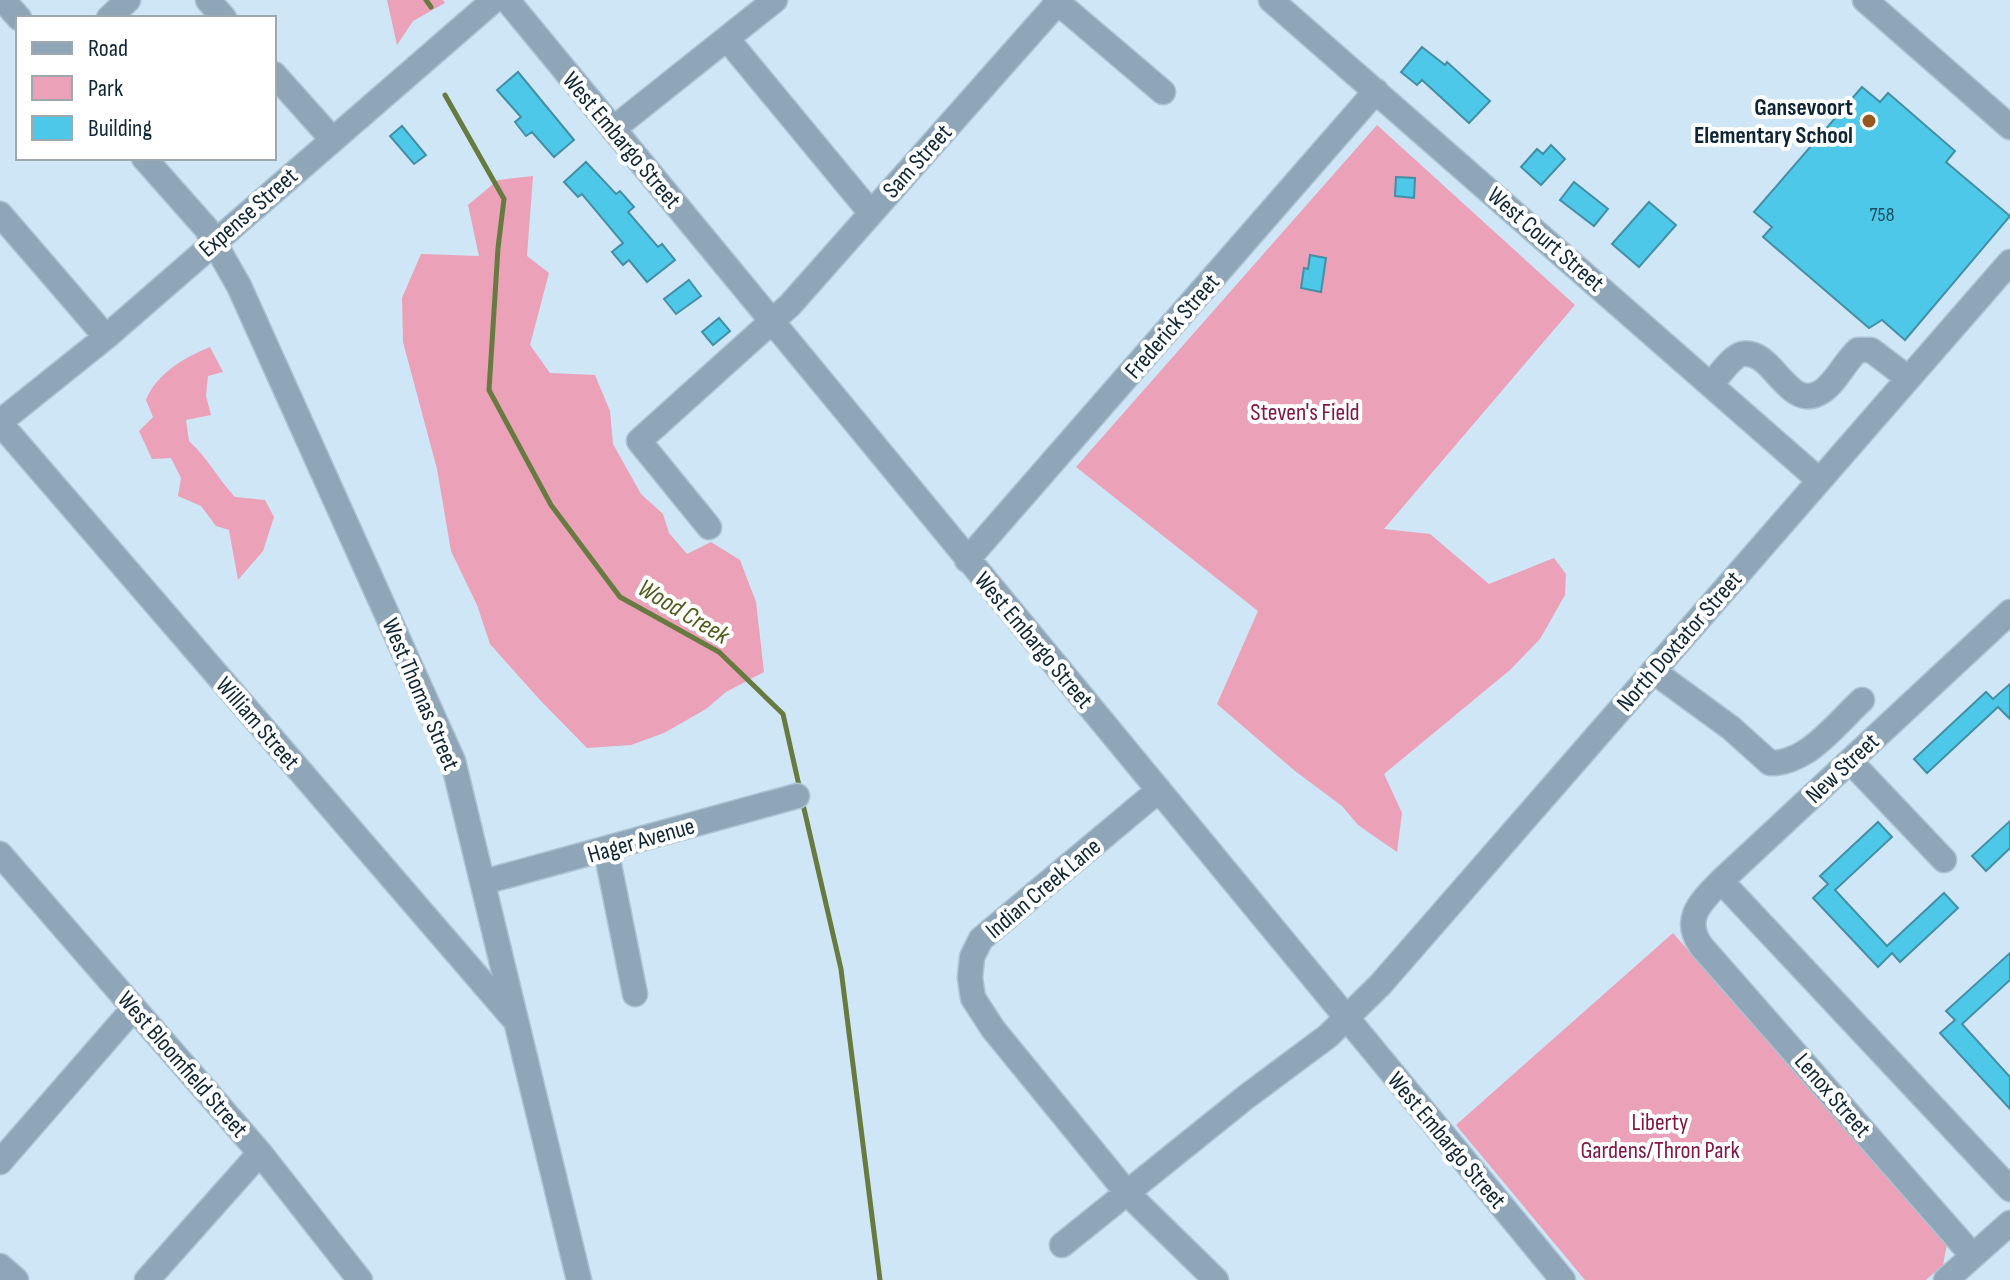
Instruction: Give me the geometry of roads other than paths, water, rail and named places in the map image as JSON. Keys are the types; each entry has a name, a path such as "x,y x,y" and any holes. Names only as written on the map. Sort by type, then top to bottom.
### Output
{"street":[{"path":"3,0 17,16"},
{"path":"111,16 128,0"},
{"path":"208,0 222,16"},
{"name":"Expense Street","path":"0,422 106,337 494,0"},
{"name":"West Embargo Street","path":"507,0 1563,1280"},
{"path":"613,129 775,0"},
{"name":"West Court Street","path":"1271,0 1819,480"},
{"path":"1865,0 2010,127"},
{"path":"1057,1 1163,92"},
{"name":"Sam Street","path":"709,527 639,441 773,322 1057,1"},
{"path":"728,40 871,213"},
{"path":"276,76 332,139"},
{"name":"Frederick Street","path":"967,560 1376,91"},
{"name":"West Thomas Street","path":"146,160 215,241 246,301 453,761 579,1280"},
{"path":"0,214 106,337"},
{"name":"North Doxtator Street","path":"1062,1245 1347,1019 1380,985 2010,262"},
{"path":"1711,384 1736,358 1744,354 1757,355 1790,388 1799,394 1811,396 1823,391 1858,350 1871,350 1908,378"},
{"name":"William Street","path":"0,422 517,1022"},
{"name":"New Street","path":"1694,935 1693,917 1721,881 1850,761 2006,624"},
{"path":"1653,671 1731,728 1770,763 1785,764 1801,757 1862,700"},
{"path":"1850,761 1944,860"},
{"name":"Indian Creek Lane","path":"1159,790 981,939 972,957 970,978 973,998 993,1029 1128,1194 1216,1280"},
{"name":"Hager Avenue","path":"484,882 797,796"},
{"path":"606,850 635,994"},
{"name":"West Bloomfield Street","path":"4,868 134,1008 260,1153 360,1280"},
{"path":"1721,881 2010,1189"},
{"name":"Lenox Street","path":"1694,935 1973,1256"},
{"path":"0,1162 134,1008"},
{"path":"147,1280 260,1153"},
{"path":"1946,1280 2010,1223"},
{"path":"0,1266 16,1280"}],"waterway":[{"name":"Wood Creek","path":"426,0 431,7"},
{"name":"Wood Creek","path":"445,95 504,199 489,390 551,505 620,597 719,652 783,714 800,790"},
{"name":"Wood Creek","path":"802,800 841,969 880,1280"}],"place":[{"name":"Gansevoort Elementary School","path":"1869,121"}],"park label":[{"name":"Steven's Field","path":"1305,412"},
{"name":"Liberty Gardens/Thron Park","path":"1660,1136"}]}
